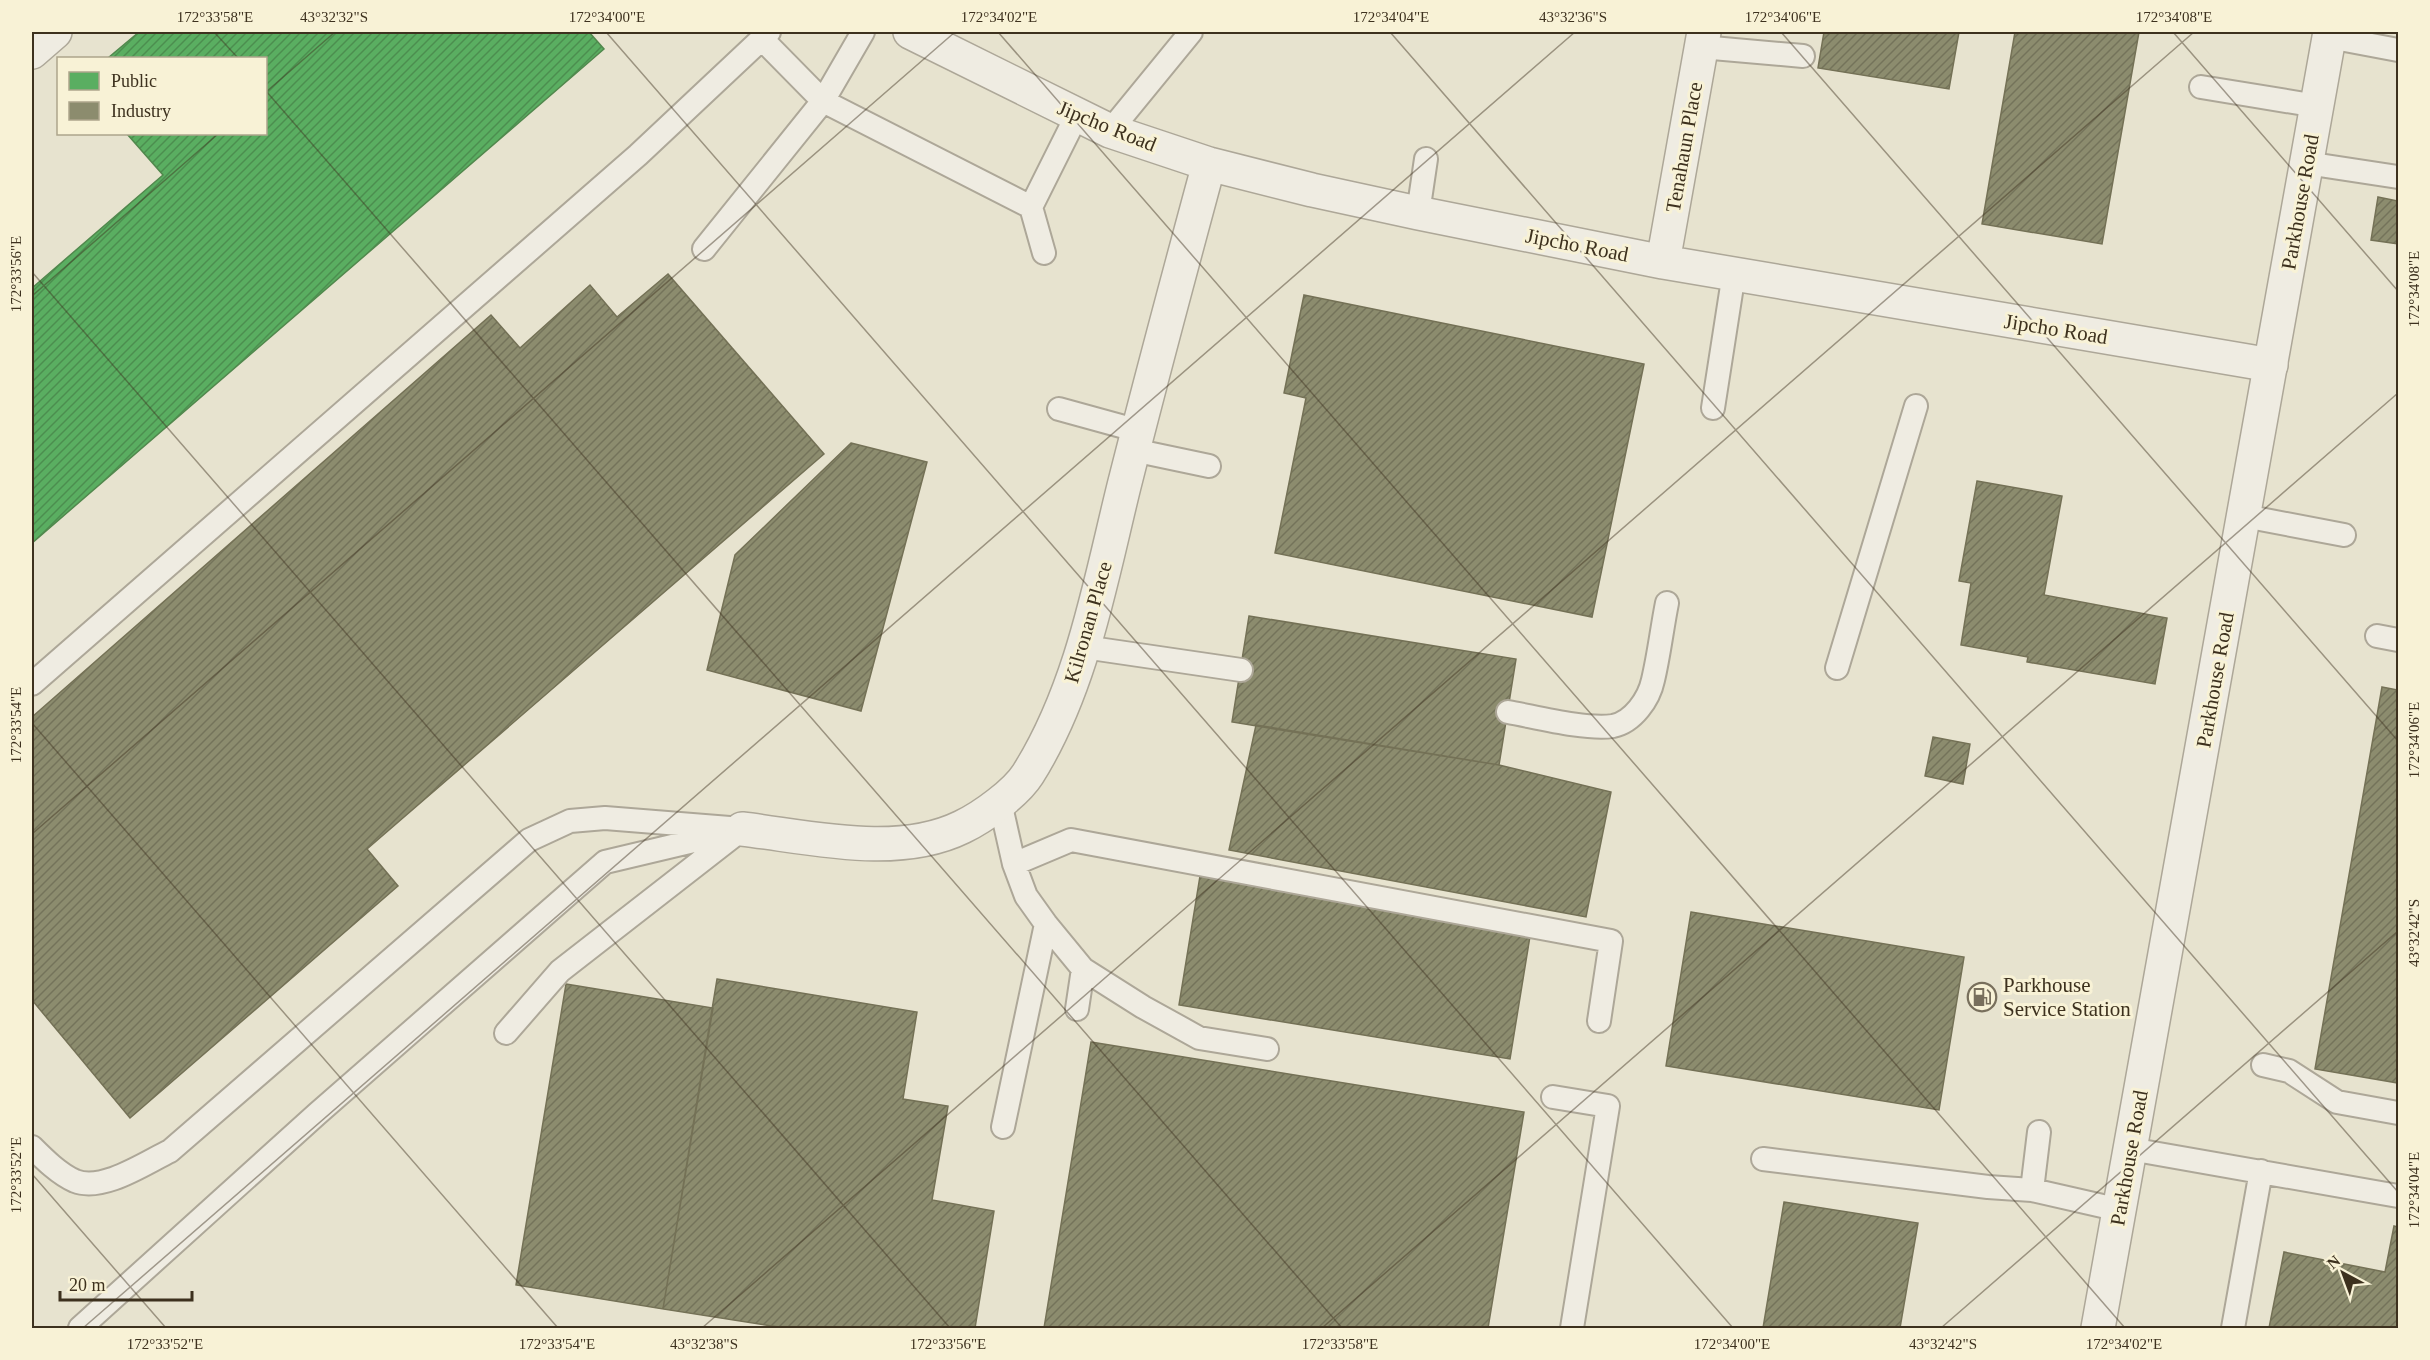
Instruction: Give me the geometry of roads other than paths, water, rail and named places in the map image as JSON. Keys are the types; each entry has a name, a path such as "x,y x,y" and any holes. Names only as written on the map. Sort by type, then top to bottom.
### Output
{"street":[{"path":"32,52 55,32"},
{"name":"Jipcho Road","path":"910,32 1110,131 1209,164 1418,213 1663,262 2271,365"},
{"name":"Parkhouse Road","path":"2098,1329 2330,34"},
{"name":"Tenahaun Place","path":"1663,262 1702,39"},
{"name":"Kilronan Place","path":"742,829 873,845 920,841 962,828 1000,802 1026,777 1047,741 1083,647 1209,164"}],"lane":[{"path":"704,249 823,101 863,32"},
{"path":"1110,131 1191,32"},
{"path":"2330,34 2398,50"},
{"path":"32,684 638,155 766,35 823,101 1031,207"},
{"path":"1702,39 1803,56"},
{"path":"2201,87 2317,106"},
{"path":"1044,253 1031,207 1077,115"},
{"path":"1418,213 1426,159"},
{"path":"2306,163 2398,177"},
{"path":"1713,408 1734,273"},
{"path":"1838,668 1916,405"},
{"path":"1059,409 1209,466"},
{"path":"2244,516 2344,535"},
{"path":"1508,712 1598,726 1614,726 1629,718 1644,703 1653,682 1667,603"},
{"path":"1083,647 1241,670"},
{"path":"1000,802 1014,864 1026,896 1083,969 1143,1007 1199,1038 1267,1049"},
{"path":"32,1147 48,1163 76,1182 108,1182 170,1150 529,840 570,821 605,818 742,829"},
{"path":"506,1033 560,971 742,829"},
{"path":"80,1329 317,1114 605,862 742,829"},
{"path":"1014,864 1071,840 1611,940 1599,1021"},
{"path":"1003,1127 1046,924"},
{"path":"1077,1009 1083,969"},
{"path":"2264,1065 2289,1071 2337,1102 2398,1113"},
{"path":"1552,1098 1608,1106 1572,1329"},
{"path":"2032,1190 2039,1132"},
{"path":"2130,1149 2398,1196"},
{"path":"1763,1159 2032,1190 2120,1209"},
{"path":"2233,1329 2261,1171"}],"place":[{"name":"Parkhouse Service Station","path":"1982,997"}]}
